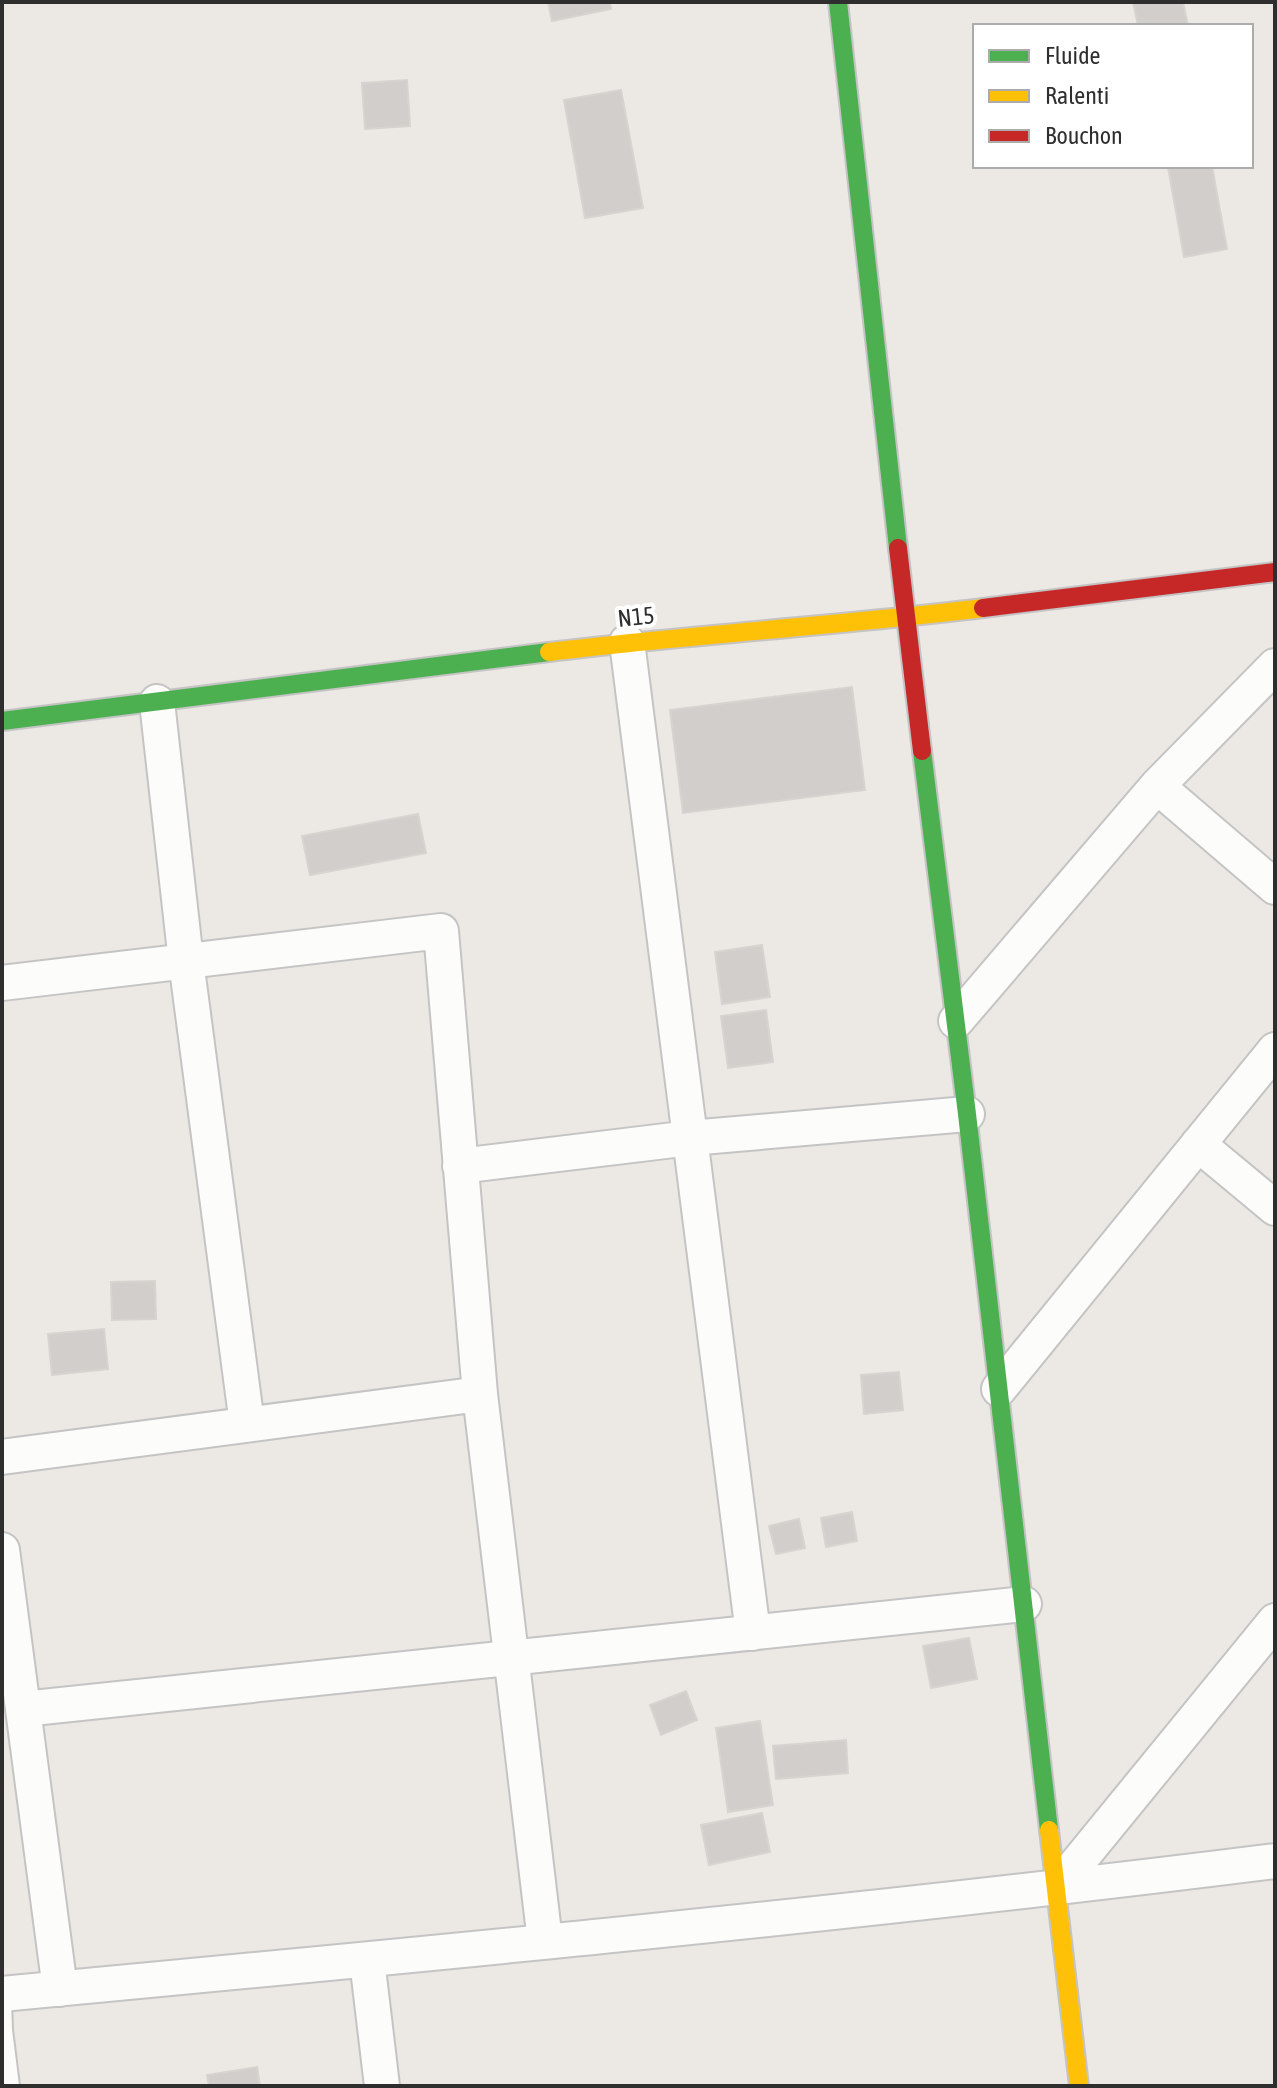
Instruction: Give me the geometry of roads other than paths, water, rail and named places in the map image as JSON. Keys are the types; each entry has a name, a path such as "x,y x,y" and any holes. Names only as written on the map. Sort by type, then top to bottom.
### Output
{"street":[{"path":"838,2 906,618 967,1114 1079,2086"},
{"name":"N15","path":"2,721 627,642 906,618 1275,572"},
{"path":"627,642 753,1633"},
{"path":"956,1021 1157,786 1275,666"},
{"path":"157,702 186,961 247,1424"},
{"path":"1157,786 1275,887"},
{"path":"2,983 441,931 480,1394 545,1941"},
{"path":"999,1389 1275,1050"},
{"path":"460,1166 690,1138 967,1114"},
{"path":"1198,1144 1275,1208"},
{"path":"2,1457 480,1394"},
{"path":"2,1550 60,1989"},
{"path":"23,1709 1024,1604"},
{"path":"1056,1889 1275,1621"},
{"path":"2,1994 1056,1889 1275,1861"},
{"path":"367,1960 382,2086"}],"lane":[{"path":"2,2002 10,2086"}]}
